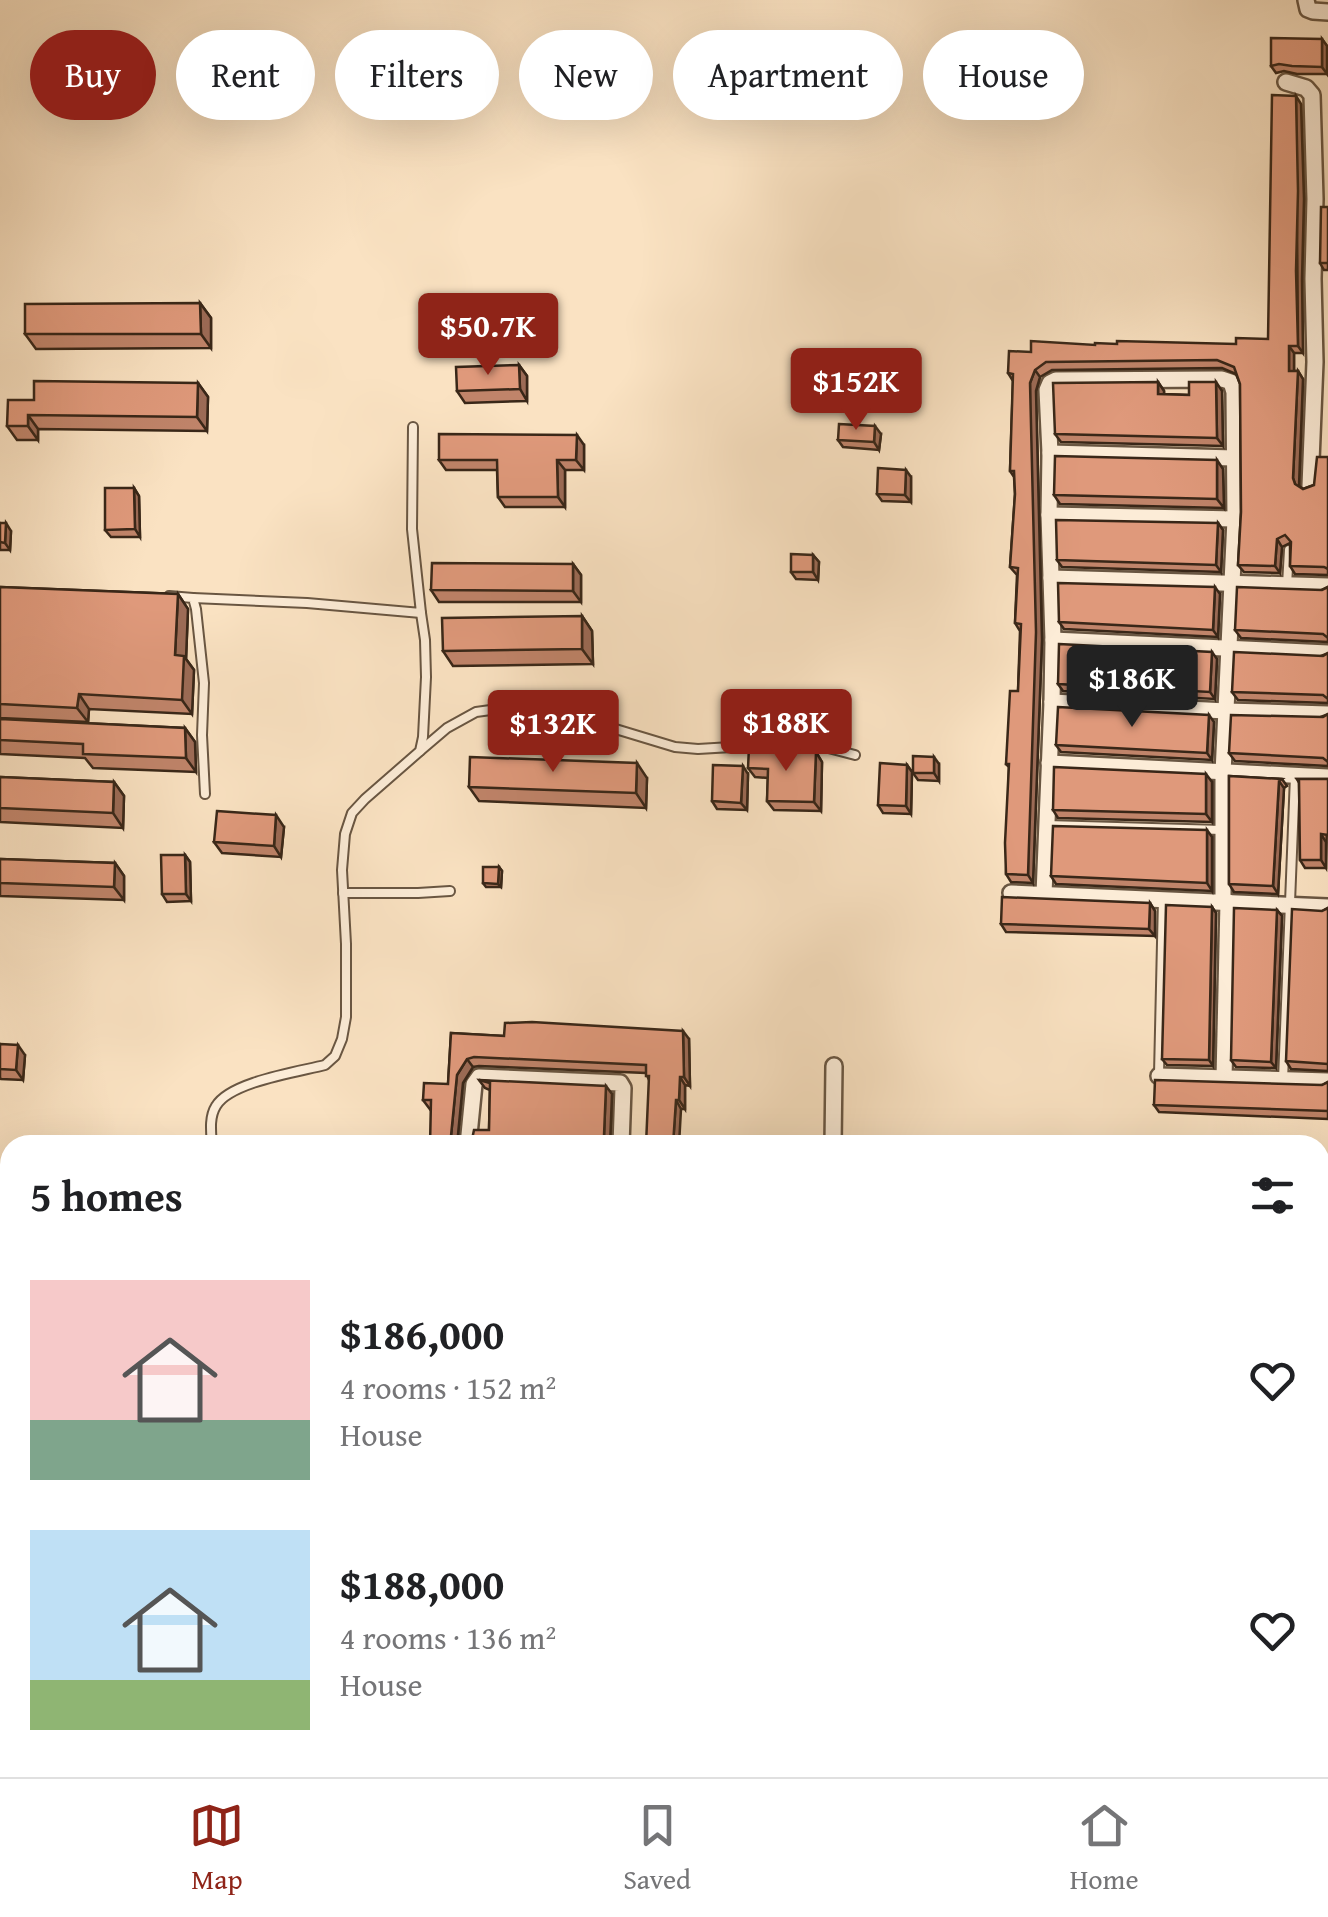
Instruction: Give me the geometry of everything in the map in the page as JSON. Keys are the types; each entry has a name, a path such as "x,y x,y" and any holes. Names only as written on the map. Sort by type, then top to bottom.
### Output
{"street":[{"path":"1306,0 1313,12 1328,12"},
{"path":"1286,82 1310,90 1320,126 1321,445 1310,486"},
{"path":"1044,894 1053,640 1046,390 1056,380 1232,382 1235,519 1222,830 1226,902 1224,1078"},
{"path":"1050,453 1234,458"},
{"path":"1049,515 1235,519"},
{"path":"1051,578 1328,586"},
{"path":"1053,640 1328,652"},
{"path":"1052,702 1328,714"},
{"path":"1049,763 1328,777"},
{"path":"1011,893 1328,907"},
{"path":"833,1135 834,1066"},
{"path":"1159,1076 1328,1081"},
{"path":"469,1135 474,1084 480,1077 620,1083 621,1135"}],"lane":[{"path":"413,426 412,529 425,640 426,719 420,751"},
{"path":"1287,585 1289,550"},
{"path":"156,596 307,603 420,614"},
{"path":"192,598 204,683 204,794"},
{"path":"212,1135 211,1117 217,1103 234,1091 324,1065 335,1056 346,1017 342,870 345,834 352,813 447,728 476,712 512,708 556,711 675,747 783,744 817,746 855,755"},
{"path":"184,734 202,735"},
{"path":"1283,1080 1295,776"},
{"path":"1047,825 1222,830"},
{"path":"343,893 450,891"},
{"path":"1159,1076 1162,899"}],"building":[{"path":"1271,38 1322,39 1322,67 1271,66"},
{"path":"1272,95 1296,96 1298,346 1289,346 1289,371 1298,371 1293,478 1303,489 1314,485 1317,457 1328,457 1328,569 1290,566 1291,542 1285,535 1277,539 1275,566 1238,565 1240,384 1234,367 1217,360 1046,362 1035,370 1030,383 1036,632 1028,875 1006,874 1010,691 1018,691 1021,624 1015,623 1018,568 1010,567 1015,494 1014,471 1010,471 1013,374 1008,373 1009,351 1031,352 1031,341 1095,345 1117,341 1236,344 1236,338 1268,339"},
{"path":"1321,207 1328,207 1328,263 1320,263"},
{"path":"200,303 201,334 25,334 25,304"},
{"path":"519,365 520,389 457,391 456,367"},
{"path":"34,381 198,383 197,417 28,415 28,426 7,426 8,400 34,400"},
{"path":"1158,382 1158,394 1189,395 1189,382 1216,382 1217,438 1055,434 1053,383"},
{"path":"839,424 875,426 874,442 838,440"},
{"path":"439,434 577,435 576,460 557,460 558,497 498,497 497,460 439,460"},
{"path":"1055,456 1217,460 1217,499 1054,495"},
{"path":"878,468 906,470 905,495 877,494"},
{"path":"105,488 134,488 135,529 105,530"},
{"path":"1056,520 1218,523 1216,565 1057,560"},
{"path":"0,523 6,523 5,543 0,542"},
{"path":"791,554 813,555 813,572 791,572"},
{"path":"432,563 573,564 573,591 431,590"},
{"path":"1058,583 1215,587 1213,630 1059,622"},
{"path":"0,587 178,594 175,655 184,656 182,700 79,694 77,708 0,704"},
{"path":"1237,587 1328,587 1328,638 1323,634 1235,630"},
{"path":"582,616 582,649 443,651 442,618"},
{"path":"1059,644 1212,652 1210,692 1058,684"},
{"path":"1234,652 1323,656 1328,653 1328,699 1323,695 1232,692"},
{"path":"1058,707 1209,715 1207,753 1056,745"},
{"path":"1328,714 1328,762 1323,758 1229,753 1231,715"},
{"path":"0,719 185,728 186,758 83,754 83,744 0,740"},
{"path":"749,747 816,752 814,802 767,801 768,769 748,768"},
{"path":"913,756 934,757 934,773 913,773"},
{"path":"470,757 637,763 636,793 469,787"},
{"path":"880,763 907,765 906,806 878,805"},
{"path":"713,765 743,766 741,803 712,801"},
{"path":"1054,767 1206,774 1206,814 1053,810"},
{"path":"1229,776 1282,779 1273,886 1229,884"},
{"path":"0,777 114,782 113,813 0,808"},
{"path":"1297,779 1328,779 1328,835 1321,834 1321,860 1300,860"},
{"path":"217,811 276,815 274,846 214,842"},
{"path":"1053,826 1207,830 1207,883 1051,876"},
{"path":"161,855 185,855 186,894 162,894"},
{"path":"0,859 115,863 114,887 0,883"},
{"path":"483,867 499,867 498,884 483,883"},
{"path":"1002,897 1150,903 1149,929 1001,924"},
{"path":"1166,905 1212,907 1209,1060 1162,1059"},
{"path":"1234,908 1277,910 1271,1062 1231,1060"},
{"path":"1328,908 1328,1064 1286,1061 1292,909"},
{"path":"505,1023 683,1031 684,1077 680,1077 674,1135 646,1135 646,1065 474,1057 467,1059 457,1075 451,1135 430,1135 431,1100 423,1100 424,1083 448,1084 451,1033 504,1036"},
{"path":"0,1044 18,1045 16,1070 0,1069"},
{"path":"479,1080 606,1086 604,1135 473,1135 474,1130 489,1130 490,1083"},
{"path":"1155,1080 1322,1085 1328,1082 1328,1111 1154,1105"}]}
